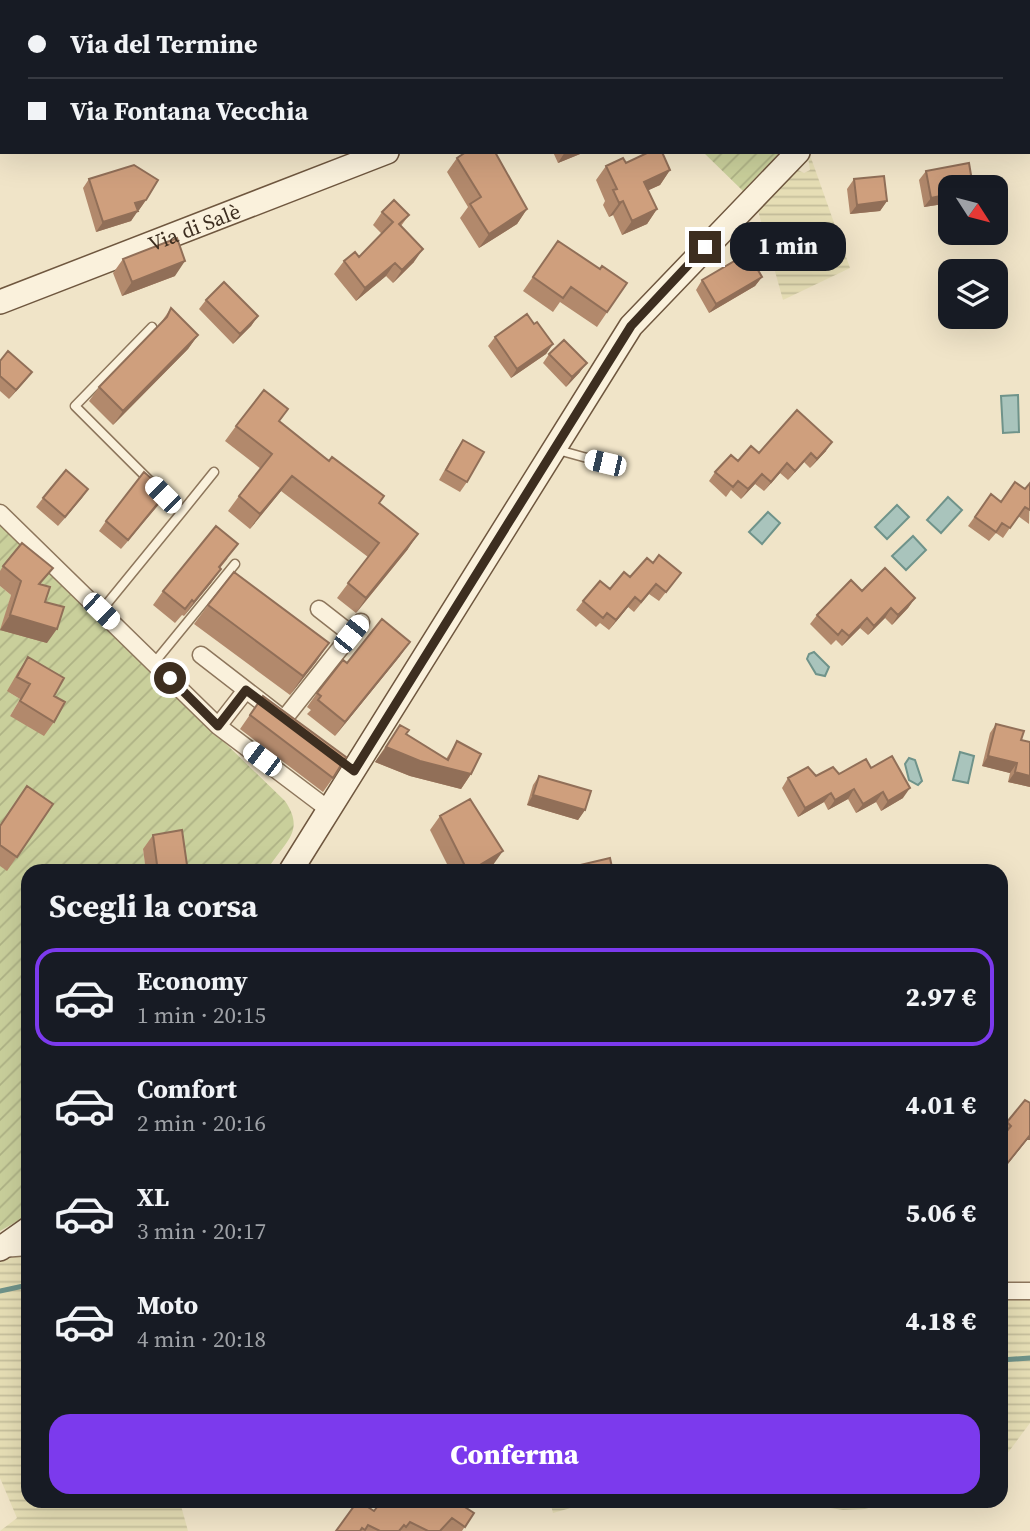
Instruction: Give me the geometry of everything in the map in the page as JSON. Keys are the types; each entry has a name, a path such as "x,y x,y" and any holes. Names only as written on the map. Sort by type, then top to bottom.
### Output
{"street":[{"name":"Via di Salè","path":"0,302 382,154"},
{"path":"295,864 328,809 349,767 643,311 796,154"},
{"path":"0,513 218,726 328,809"},
{"path":"201,655 289,723 356,628 319,609"},
{"path":"218,726 246,690"},
{"path":"0,1249 21,1234"},
{"path":"0,1249 21,1248"},
{"path":"1008,1291 1030,1291"}],"lane":[{"path":"152,327 75,406 181,513"},
{"path":"555,449 605,463"},
{"path":"101,611 214,472"},
{"path":"154,663 235,564"}],"shaded area":[{"path":"810,155 850,268 783,300 757,207 796,169 804,173 810,170"},
{"path":"21,1245 21,1508 182,1508 188,1531 0,1531 17,1518 0,1478 0,1256"},
{"path":"1030,1297 1030,1423 1008,1453 1008,1299"},
{"path":"552,1508 571,1508 553,1513"},
{"path":"831,1508 869,1508 865,1509"}],"green space":[{"path":"705,154 778,154 743,191"},
{"path":"0,525 285,801 294,822 290,838 271,864 166,864 143,849 145,864 21,864 21,1219 0,1231 0,586 11,595 1,630 42,583 0,572","holes":["7,691 55,717 10,716 20,699"]}],"water":[{"path":"1018,395 1019,432 1003,433 1001,396"},
{"path":"948,497 962,510 941,533 927,520"},
{"path":"897,505 909,517 887,539 875,527"},
{"path":"768,512 780,523 762,544 749,532"},
{"path":"913,536 926,550 906,570 892,556"},
{"path":"814,652 829,667 825,676 816,674 807,659 809,654"},
{"path":"960,752 974,756 968,783 953,780"},
{"path":"909,758 915,760 922,781 918,785 909,780 905,764"}],"building":[{"path":"463,154 496,154 527,209 489,234 470,204 481,197 457,158"},
{"path":"645,154 663,154 670,170 644,182 657,209 632,221 623,201 619,203 613,190 617,189 606,166 623,158 626,163"},
{"path":"969,163 971,175 938,175 938,197 931,198 926,171"},
{"path":"134,165 158,180 146,200 135,203 138,211 103,222 89,179"},
{"path":"884,176 887,201 857,205 854,179"},
{"path":"394,200 409,215 399,224 423,249 402,270 395,263 365,288 344,261 355,252 359,257 393,222 382,212"},
{"path":"177,238 185,261 132,282 123,259"},
{"path":"558,241 627,283 607,312 571,287 563,298 533,277"},
{"path":"748,253 762,277 716,304 702,280"},
{"path":"224,282 258,316 240,334 206,300"},
{"path":"171,308 198,335 123,411 99,387 167,317"},
{"path":"527,314 534,324 537,322 553,344 517,369 495,337"},
{"path":"564,340 587,363 572,377 549,354"},
{"path":"8,351 32,372 16,390 0,376 0,361"},
{"path":"264,390 288,409 279,421 329,461 332,457 384,496 379,503 418,534 366,598 348,583 379,543 292,476 260,514 239,496 272,454 236,426"},
{"path":"797,410 832,442 817,459 811,453 795,471 787,463 771,482 762,474 748,489 738,481 733,487 715,472 731,455 738,461 751,446 759,453"},
{"path":"463,440 484,452 467,482 446,470"},
{"path":"66,470 88,489 65,517 43,498"},
{"path":"144,472 167,492 128,540 106,521"},
{"path":"1015,482 1025,489 1030,483 1030,510 1025,507 1010,528 1002,523 996,532 975,517 991,494 1001,502"},
{"path":"216,526 238,544 219,567 221,569 185,609 163,591"},
{"path":"22,543 53,568 39,584 50,587 45,602 64,607 57,629 10,615 21,581 3,566"},
{"path":"659,555 681,573 666,592 656,584 641,602 635,597 616,620 607,613 603,618 583,601 600,581 610,589 624,572 630,577 647,558 653,563"},
{"path":"885,568 915,598 898,615 891,608 874,626 867,618 849,636 842,630 838,635 817,615 851,580 862,591"},
{"path":"234,572 329,643 303,676 208,605"},
{"path":"382,619 410,642 345,722 318,700 321,696 317,693 343,660 347,663"},
{"path":"28,657 64,678 54,696 65,702 54,722 20,701 30,684 17,677"},
{"path":"263,696 346,757 333,778 250,715"},
{"path":"996,724 1024,731 1021,740 1030,742 1030,776 1015,772 1017,763 988,756"},
{"path":"400,725 409,730 406,734 448,760 457,741 481,754 471,774 420,761 386,747"},
{"path":"892,756 910,788 888,801 883,792 863,804 854,789 835,800 831,793 805,808 788,778 808,767 816,776 833,767 839,774 866,759 871,768"},
{"path":"539,776 591,791 585,810 533,795"},
{"path":"27,786 53,804 17,857 0,845 0,826"},
{"path":"470,799 503,851 481,864 464,864 440,816"},
{"path":"182,830 187,864 157,864 153,835"},
{"path":"610,858 611,864 584,864"},
{"path":"1025,1100 1030,1103 1030,1135 1008,1162 1008,1130 1011,1126 1008,1121"},
{"path":"353,1508 369,1508 374,1511 376,1508 466,1508 474,1513 465,1527 452,1518 440,1531 428,1531 410,1522 399,1531 380,1531 368,1525 365,1530 362,1528 360,1531 336,1531"}],"waterway":[{"path":"0,1291 21,1286"},
{"path":"1008,1360 1030,1358"}],"route":[{"path":"170,678 218,726 246,690 354,771 631,326 705,247"}]}
